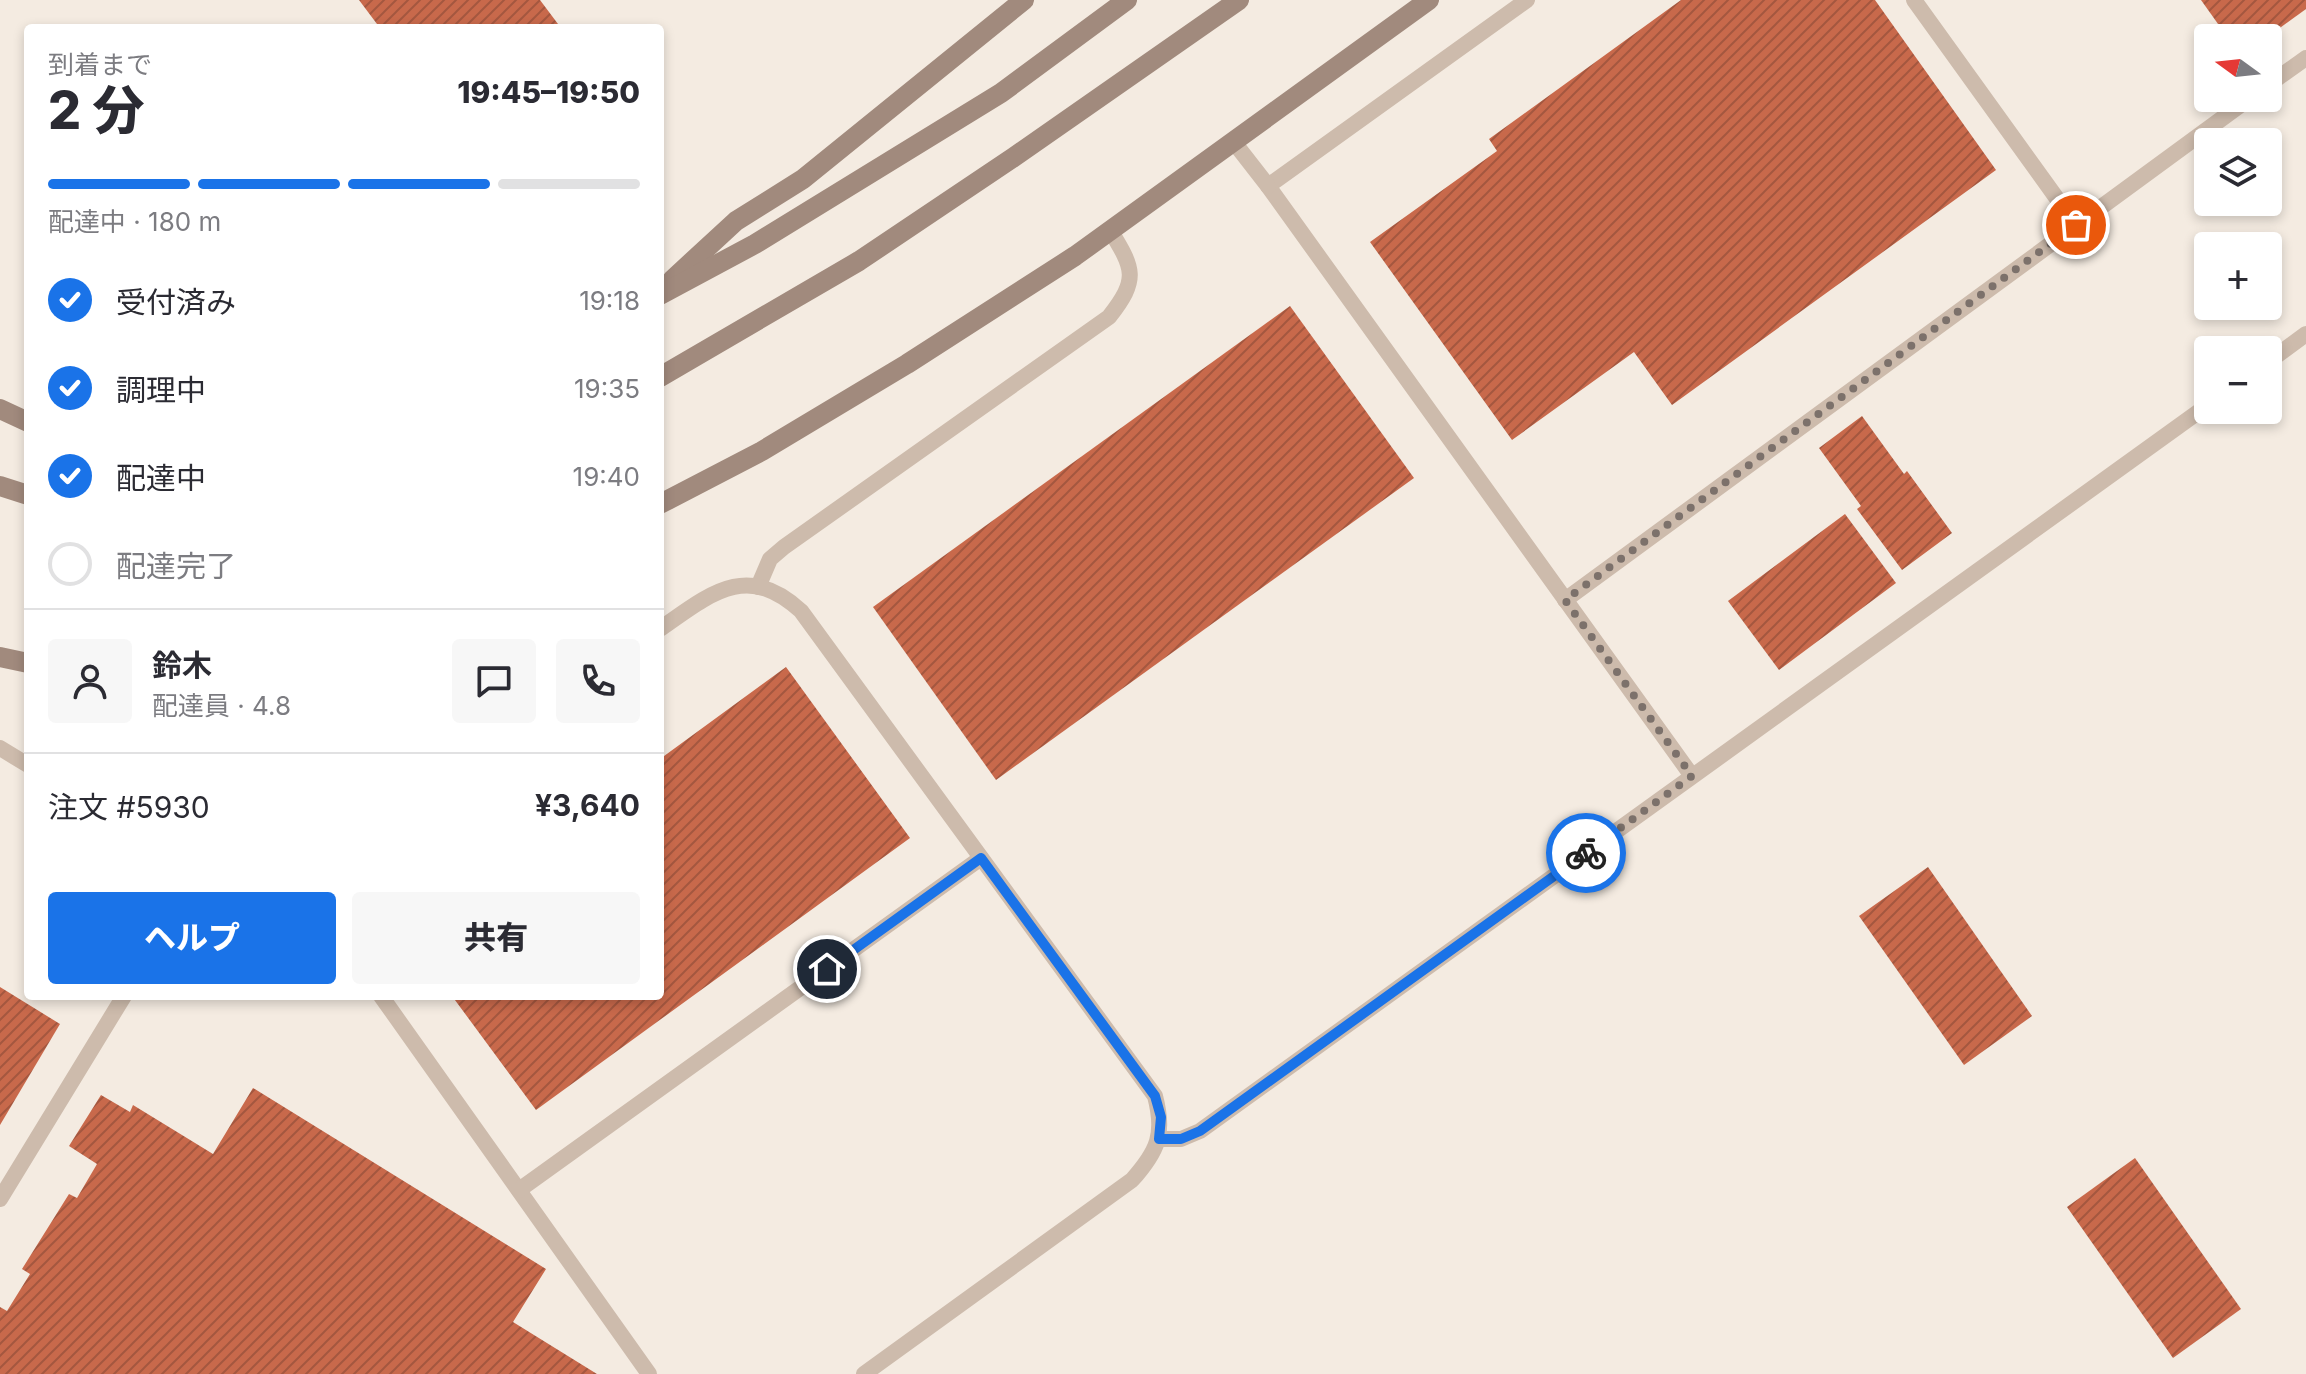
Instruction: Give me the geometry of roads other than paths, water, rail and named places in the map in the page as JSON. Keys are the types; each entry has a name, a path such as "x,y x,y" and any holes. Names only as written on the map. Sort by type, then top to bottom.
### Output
{"street":[{"path":"664,289 736,221 803,179 1024,0"},
{"path":"664,291 755,244 1001,93 1127,0"},
{"path":"664,375 859,261 1239,0"},
{"path":"664,502 762,451 907,364 1075,256 1429,0"},
{"path":"0,409 24,420"},
{"path":"0,486 24,494"},
{"path":"0,657 24,662"}],"lane":[{"path":"1268,186 1527,0"},
{"path":"1914,0 2076,225"},
{"path":"2282,75 2306,58"},
{"path":"1565,600 2231,112"},
{"path":"1233,141 1692,776"},
{"path":"758,587 770,559 784,547 1109,317 1125,297 1131,277 1125,255 1110,230"},
{"path":"2282,352 2306,334"},
{"path":"1159,1139 1181,1139 1200,1131 2194,415"},
{"path":"664,626 725,588 766,588 785,596 801,611 1155,1096 1161,1117 1159,1139 1150,1161 1132,1180 864,1374"},
{"path":"0,748 24,763"},
{"path":"519,1190 981,858"},
{"path":"0,1199 122,1000"},
{"path":"384,1000 649,1374"}]}
